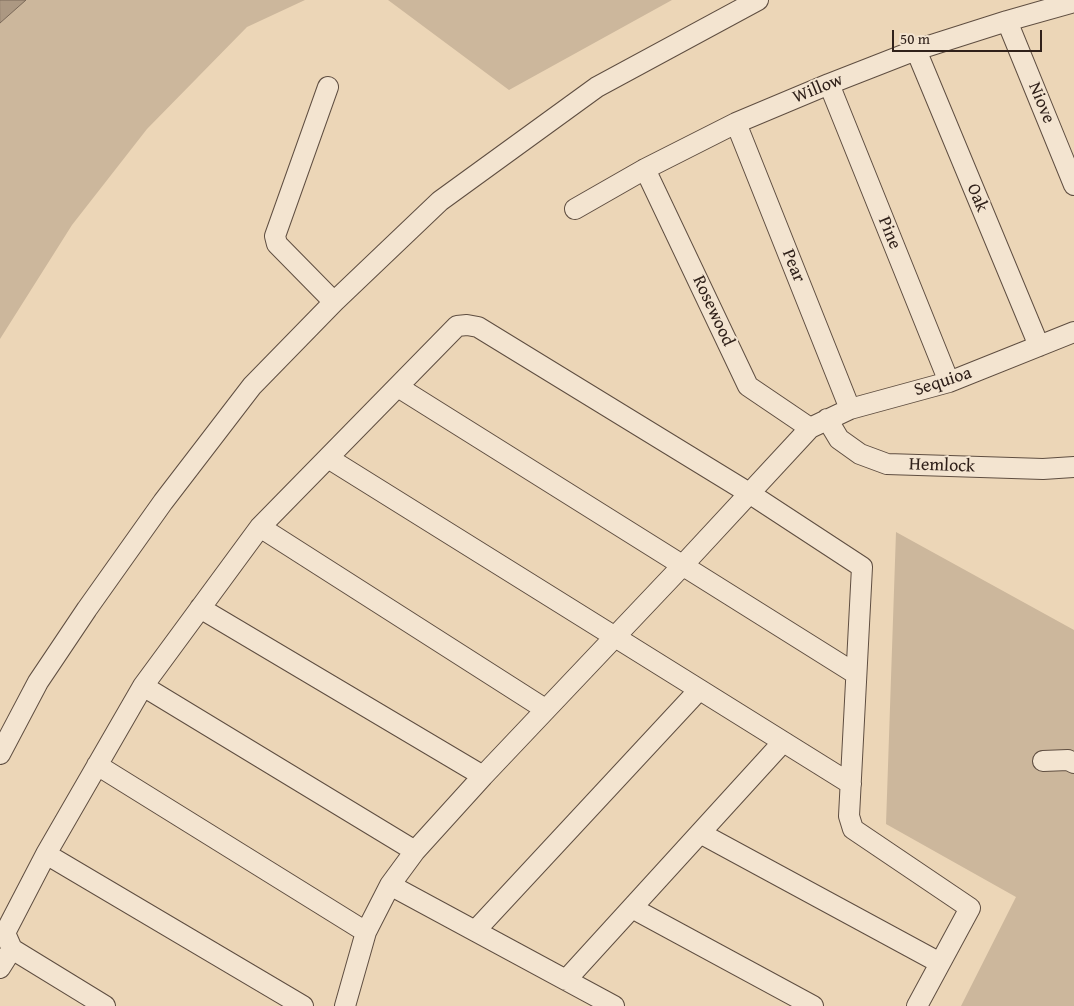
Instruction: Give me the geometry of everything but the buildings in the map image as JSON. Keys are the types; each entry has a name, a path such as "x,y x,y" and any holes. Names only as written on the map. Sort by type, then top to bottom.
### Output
{"street":[{"path":"0,754 38,682 86,609 163,502 252,386 334,302 440,201 597,87 758,0"},
{"name":"Willow","path":"575,209 645,169 736,123 829,84 916,50 1074,2"},
{"name":"Niove","path":"1008,21 1074,185"},
{"name":"Oak","path":"916,50 1039,346"},
{"name":"Pine","path":"829,84 949,382"},
{"path":"328,87 275,236 277,244 334,302"},
{"name":"Pear","path":"736,123 850,409"},
{"name":"Rosewood","path":"645,169 748,386 819,424"},
{"path":"105,1006 12,949 5,933 46,854 143,686 260,527 457,326 467,324 478,327 750,493 862,567 849,816 853,829 970,908 917,1006"},
{"name":"Sequioa","path":"819,424 850,409 949,382 1074,332"},
{"path":"398,387 856,674"},
{"path":"345,1006 366,932 390,885 416,850 545,709 750,493 819,424"},
{"name":"Hemlock","path":"819,424 860,454 886,464 1043,469 1074,466"},
{"path":"1043,469 1074,455"},
{"path":"328,458 851,784"},
{"path":"260,527 545,709"},
{"path":"200,608 482,776"},
{"path":"143,686 416,850"},
{"path":"475,931 699,690"},
{"path":"566,980 783,742"},
{"path":"1042,761 1068,760 1074,763"},
{"path":"97,765 366,932"},
{"path":"700,833 940,963"},
{"path":"46,854 304,1006"},
{"path":"390,885 614,1006"},
{"path":"632,908 812,1006"},
{"path":"0,968 12,949"}],"shaded area":[{"path":"0,0 305,0 247,27 147,129 72,225 0,339"},
{"path":"0,0 26,0 0,23"},
{"path":"388,0 672,0 509,90"},
{"path":"896,532 1074,630 1074,1006 961,1006 1016,897 886,824"}]}
